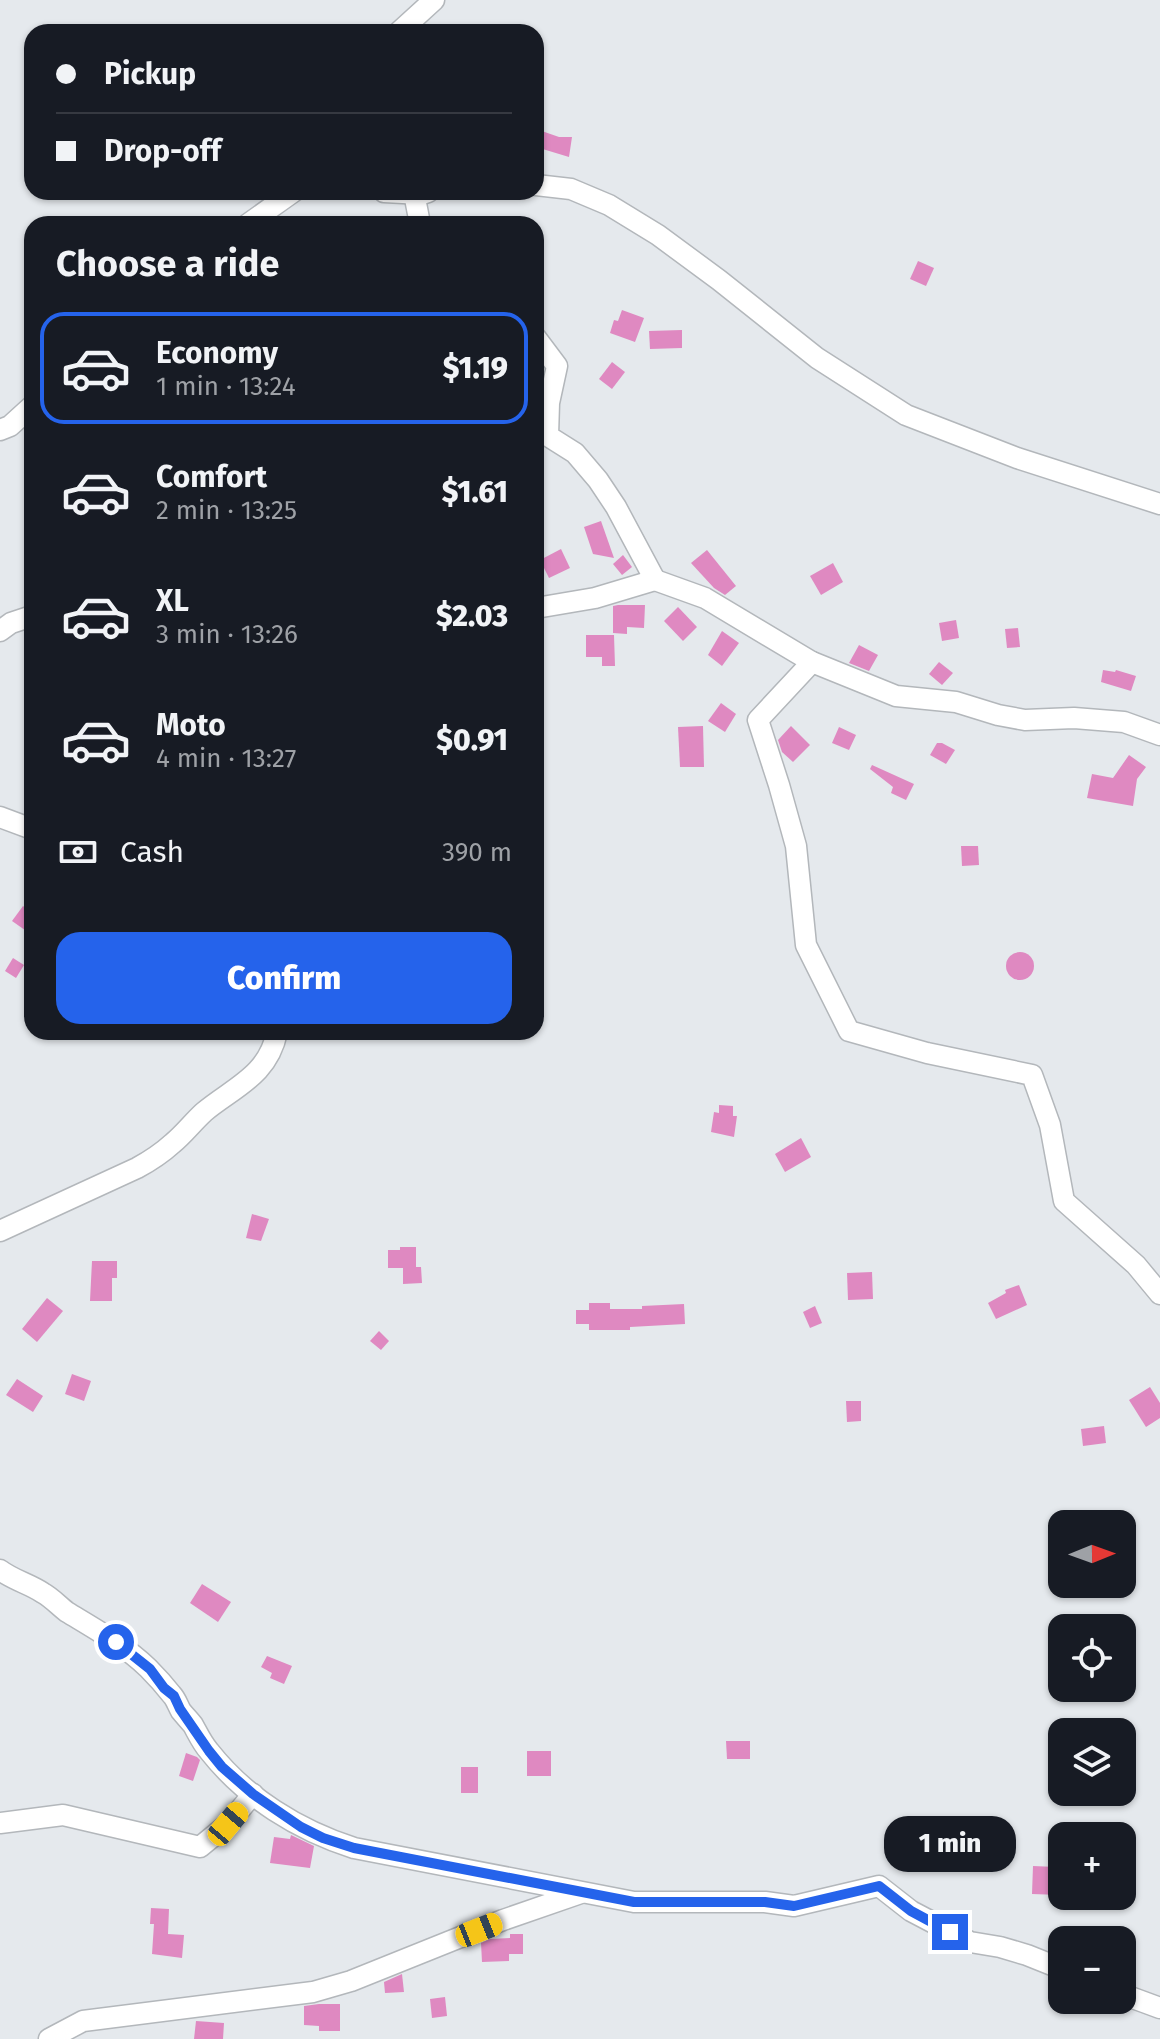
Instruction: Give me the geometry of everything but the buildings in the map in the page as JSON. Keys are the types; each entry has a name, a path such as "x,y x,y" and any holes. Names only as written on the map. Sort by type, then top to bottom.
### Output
{"street":[{"path":"408,24 434,0"},
{"path":"544,186 571,189 609,205 658,235 817,358 906,415 1017,458 1160,504"},
{"path":"259,216 282,200"},
{"path":"544,349 557,366 549,403 548,436 575,453 598,480 655,580"},
{"path":"0,430 10,426 24,413"},
{"path":"544,607 595,598 655,580 705,598 812,662 896,696 956,702 1025,720 1074,718 1124,722 1160,735"},
{"path":"0,631 24,619"},
{"path":"812,662 758,720 796,846 806,945 849,1031 927,1053 1032,1075 1050,1125 1064,1201 1136,1265 1160,1294"},
{"path":"0,817 24,826"},
{"path":"0,1231 157,1156 203,1113 256,1073 270,1054 274,1040"},
{"path":"0,1570 42,1591 150,1669 174,1696 222,1767 253,1794 323,1838 354,1848 634,1902 765,1902 794,1906 879,1886 911,1911 970,1942 1000,1947 1048,1963"},
{"path":"0,1823 63,1815 200,1847 228,1824 253,1794"},
{"path":"49,2039 83,2021 298,1994 338,1985 503,1920 585,1892"},
{"path":"1136,1999 1160,2008"}],"route":[{"path":"116,1642 150,1669 174,1696 198,1736 222,1767 286,1818 323,1838 354,1848 634,1902 765,1902 794,1906 879,1886 911,1911 950,1932"}]}
